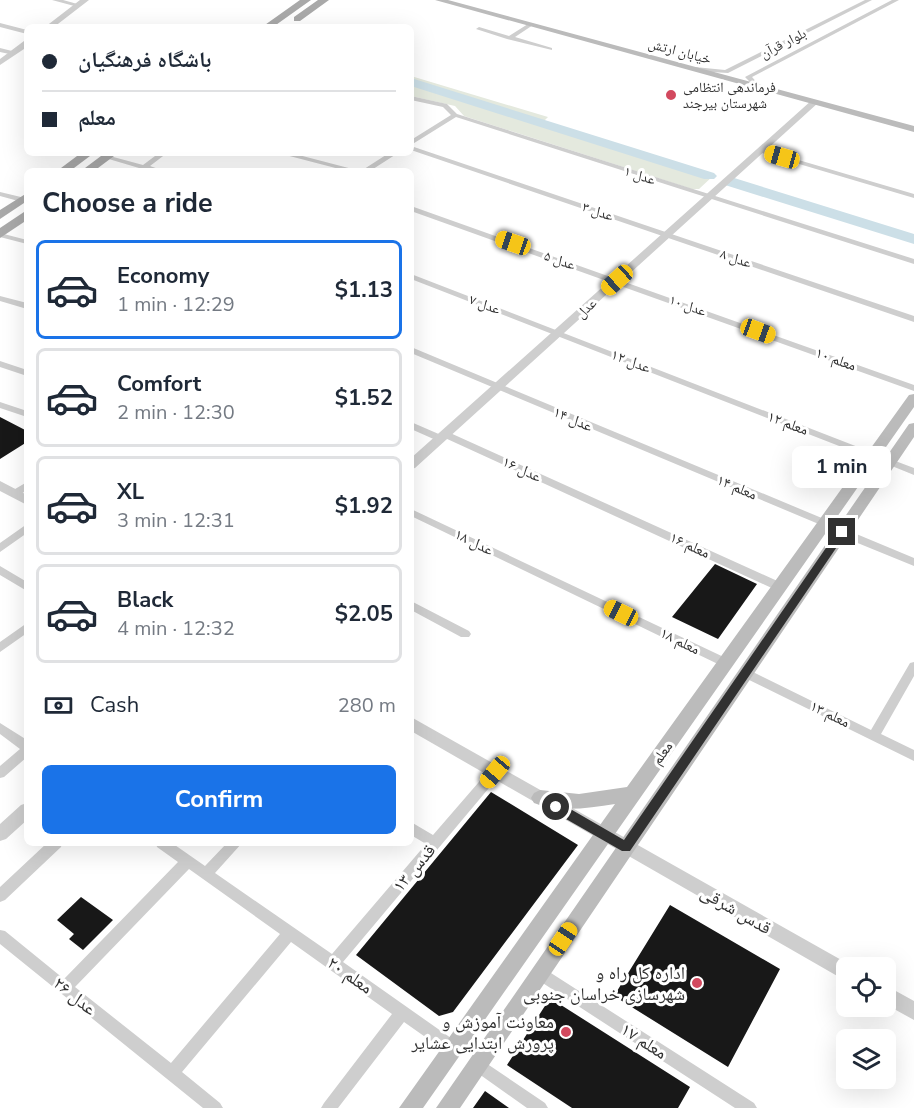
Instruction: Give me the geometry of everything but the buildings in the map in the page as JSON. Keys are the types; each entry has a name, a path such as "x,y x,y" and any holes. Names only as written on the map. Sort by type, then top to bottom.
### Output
{"main road":[{"path":"271,24 306,0"},
{"path":"290,24 324,0"},
{"name":"خیابان ارتش","path":"439,0 914,129"},
{"path":"67,168 84,156"},
{"path":"91,168 108,156"},
{"path":"0,215 24,198"},
{"path":"0,234 24,216"},
{"name":"معلم","path":"410,1108 914,398"},
{"name":"معلم","path":"447,1108 914,427"},
{"path":"540,798 579,802 633,794"}],"street":[{"path":"54,0 82,3"},
{"name":"بلوار قرآن","path":"693,69 726,72 869,0"},
{"name":"بلوار قرآن","path":"757,86 748,78 896,0"},
{"path":"53,24 82,3"},
{"path":"0,25 24,31"},
{"path":"509,38 530,25"},
{"path":"478,28 550,49"},
{"path":"0,63 24,45"},
{"path":"0,50 14,53"},
{"name":"عدل ۱","path":"414,99 445,105 455,115 914,262"},
{"name":"عدل","path":"414,462 815,102"},
{"path":"415,137 455,115"},
{"name":"عدل ۳","path":"414,149 668,234"},
{"path":"761,151 914,196"},
{"path":"111,156 140,168"},
{"path":"143,168 159,156"},
{"path":"294,156 344,168"},
{"path":"371,168 389,156"},
{"path":"0,194 24,198"},
{"name":"عدل ۵","path":"414,209 617,280"},
{"path":"0,234 24,241"},
{"name":"عدل ۸","path":"668,234 914,319"},
{"name":"عدل ۷","path":"414,277 558,333"},
{"name":"عدل ۱۰","path":"617,280 758,331"},
{"path":"0,298 24,304"},
{"name":"معلم ۱۰","path":"758,331 914,388"},
{"name":"عدل ۱۲","path":"558,333 704,390"},
{"name":"عدل ۱۴","path":"414,351 648,450"},
{"path":"0,364 24,372"},
{"name":"معلم ۱۲","path":"704,390 873,456"},
{"path":"0,405 24,413"},
{"name":"عدل ۱۶","path":"414,426 443,436 599,504"},
{"name":"معلم ۱۴","path":"648,450 825,524"},
{"path":"890,462 914,472"},
{"path":"0,486 24,499"},
{"path":"14,494 24,487"},
{"name":"معلم ۱۶‌","path":"599,504 780,587"},
{"name":"عدل ۱۸","path":"414,513 537,572"},
{"path":"0,548 24,530"},
{"path":"842,532 914,562"},
{"path":"0,570 24,585"},
{"name":"معلم ۱۸","path":"537,572 726,663"},
{"path":"414,607 465,634"},
{"path":"0,648 24,629"},
{"path":"874,736 914,666"},
{"name":"معلم ۱۳","path":"745,673 914,756"},
{"name":"قدس شرقی","path":"414,725 836,966"},
{"path":"0,728 24,746"},
{"path":"0,773 24,751"},
{"name":"قدس ۱۳","path":"333,963 495,772"},
{"path":"0,834 24,813"},
{"path":"414,830 435,843"},
{"path":"0,896 53,846"},
{"name":"معلم ۲۰","path":"166,846 453,1048"},
{"path":"206,874 233,846"},
{"path":"64,988 188,861"},
{"path":"171,1074 289,933"},
{"name":"عدل ۲۶","path":"0,936 214,1108"},
{"name":"معلم ۱۷","path":"540,973 749,1108"},
{"path":"896,1000 914,1011"},
{"path":"329,1108 402,1012"},
{"path":"477,1064 540,1108"}],"shaded area":[{"path":"414,77 548,117 544,121 713,176 699,189 692,189 464,116 455,106 414,97"}],"waterway":[{"path":"414,83 709,176"},
{"path":"731,182 914,239"}],"place":[{"name":"فرماندهی انتظامی شهرستان بیرجند","path":"671,95"},
{"name":"اداره کل راه و شهرسازی خراسان جنوبی","path":"697,983"},
{"name":"معاونت آموزش و پرورش ابتدایی عشایر","path":"566,1032"}],"route":[{"path":"556,807 626,848 842,532"}]}
